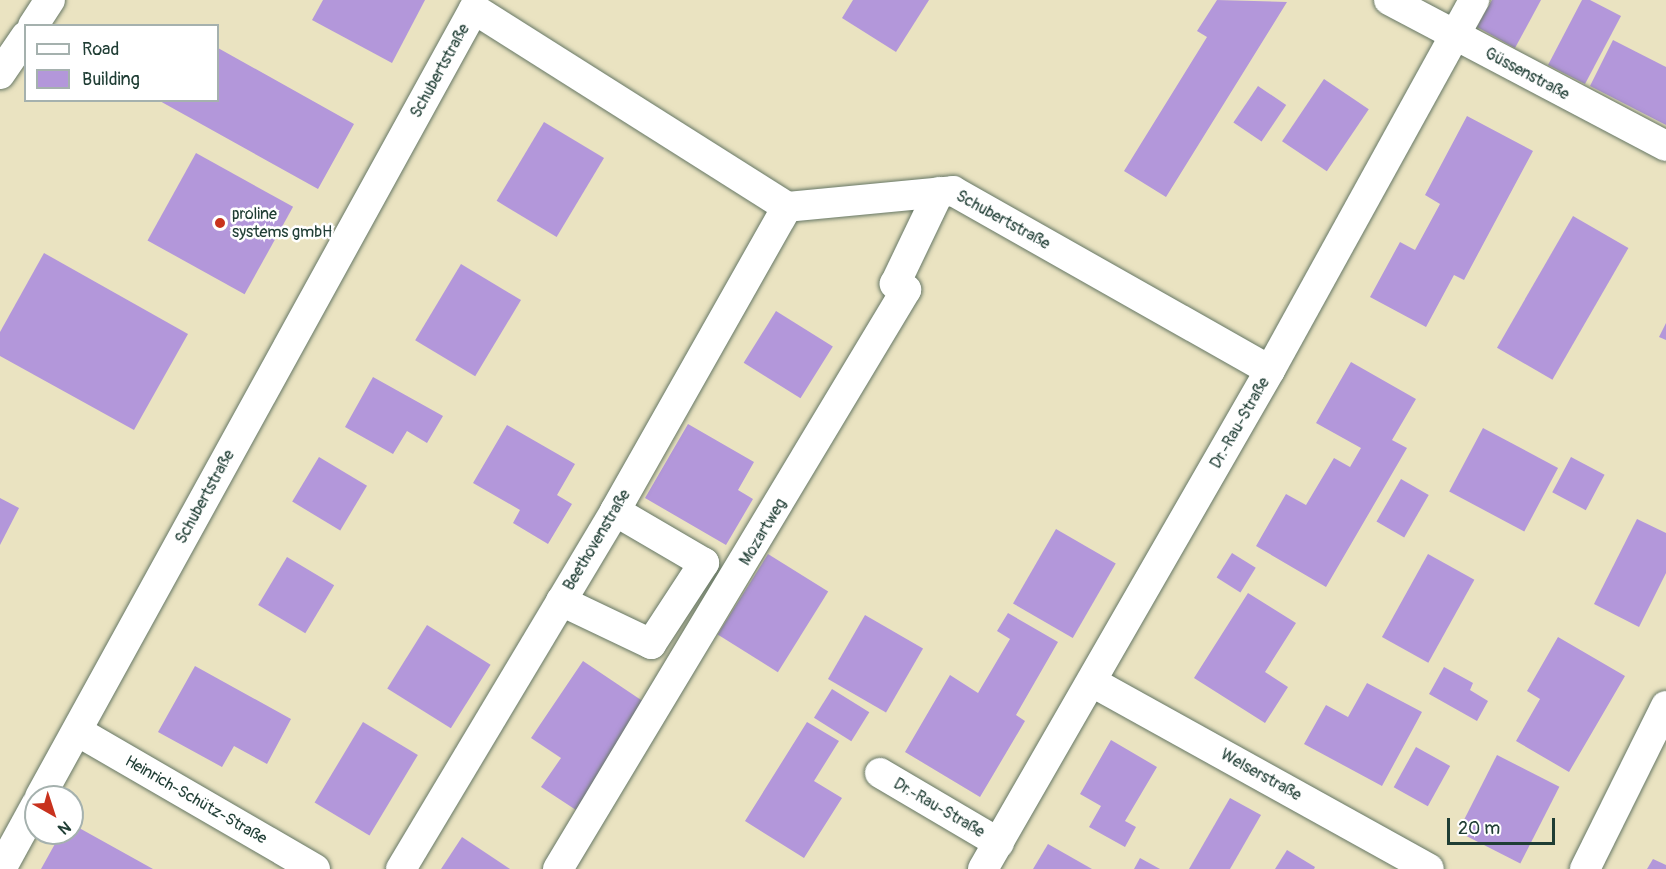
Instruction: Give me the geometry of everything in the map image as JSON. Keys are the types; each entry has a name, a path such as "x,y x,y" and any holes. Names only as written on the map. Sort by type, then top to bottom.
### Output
{"street":[{"path":"34,24 50,0"},
{"name":"Güssenstraße","path":"1389,0 1666,146"},
{"name":"Dr.-Rau-Straße","path":"983,869 1270,370 1474,0"},
{"name":"Schubertstraße","path":"47,785 474,9 787,207 953,191 1270,370"},
{"path":"0,74 24,39"},
{"name":"Mozartweg","path":"558,869 906,290 896,284 939,192"},
{"name":"Beethovenstraße","path":"401,869 615,511 787,207"},
{"path":"561,601 651,644 704,563 615,511"},
{"name":"Welserstraße","path":"1092,682 1429,869"},
{"path":"1585,869 1666,706"},
{"name":"Heinrich-Schütz-Straße","path":"77,731 315,869"},
{"name":"Dr.-Rau-Straße","path":"879,773 999,843"},
{"path":"1,869 24,827"}],"building":[{"path":"323,0 425,0 392,63 312,20"},
{"path":"853,0 929,0 896,52 842,18"},
{"path":"1217,0 1287,2 1166,197 1124,171 1207,37 1197,31"},
{"path":"1492,0 1541,0 1515,48 1477,27"},
{"path":"1582,0 1590,0 1621,16 1585,84 1548,65"},
{"path":"1613,40 1666,67 1666,125 1590,86"},
{"path":"219,49 354,124 318,189 162,102 219,102"},
{"path":"1324,79 1369,109 1327,171 1282,141"},
{"path":"1258,86 1286,105 1262,141 1233,122"},
{"path":"1467,116 1533,151 1464,280 1454,275 1426,327 1370,297 1400,242 1415,250 1440,204 1425,195"},
{"path":"544,122 604,158 557,237 497,201"},
{"name":"proline systems gmbH","path":"196,153 293,207 245,294 148,240"},
{"path":"1573,216 1628,248 1552,380 1497,348"},
{"path":"44,253 188,334 134,430 0,356 0,332"},
{"path":"461,264 521,300 475,376 415,340"},
{"path":"776,311 833,347 800,398 744,363"},
{"path":"1666,323 1666,340 1659,337"},
{"path":"1351,362 1416,399 1392,440 1407,448 1326,587 1256,546 1286,494 1306,505 1334,458 1350,467 1361,448 1316,423"},
{"path":"373,377 443,416 427,443 407,431 393,454 345,427"},
{"path":"688,424 754,462 738,490 753,499 726,545 645,498"},
{"path":"507,425 575,464 557,495 572,504 548,544 513,523 520,510 473,483"},
{"path":"1483,428 1558,468 1524,531 1449,492"},
{"path":"319,457 367,486 340,530 292,502"},
{"path":"1571,457 1605,475 1586,510 1552,492"},
{"path":"1401,479 1429,495 1404,537 1376,521"},
{"path":"0,498 19,508 0,545"},
{"path":"1637,519 1666,533 1666,573 1639,627 1594,604"},
{"path":"1056,529 1116,564 1073,638 1013,603"},
{"path":"1232,553 1256,568 1240,592 1217,578"},
{"path":"768,554 828,592 778,672 718,635"},
{"path":"1428,554 1474,580 1428,663 1382,637"},
{"path":"287,557 334,585 305,633 258,605"},
{"path":"1248,593 1296,623 1265,672 1288,687 1265,723 1194,678"},
{"path":"1008,613 1058,642 1016,715 1025,721 980,797 905,752 950,675 978,693 1010,639 997,631"},
{"path":"865,615 923,648 886,713 828,679"},
{"path":"427,625 491,665 451,728 387,689"},
{"path":"1558,637 1625,676 1569,772 1516,741 1540,699 1527,691"},
{"path":"583,661 647,704 576,810 541,787 561,758 531,738"},
{"path":"195,666 291,719 267,764 234,746 222,767 158,732"},
{"path":"1444,667 1473,683 1470,690 1488,701 1477,721 1429,694"},
{"path":"1367,683 1422,712 1382,786 1304,744 1326,705 1348,717"},
{"path":"832,689 869,712 851,741 814,718"},
{"path":"363,722 418,755 369,836 315,803"},
{"path":"807,722 839,741 814,781 842,798 804,858 745,821"},
{"path":"1111,740 1157,767 1125,821 1136,827 1125,847 1089,827 1101,806 1080,794"},
{"path":"1416,747 1450,766 1428,806 1394,787"},
{"path":"1497,755 1559,787 1520,863 1458,832"},
{"path":"1230,798 1261,815 1230,869 1189,869"},
{"path":"84,831 153,869 41,869 54,845 84,845"},
{"path":"462,837 510,869 441,869"},
{"path":"1048,844 1092,869 1033,869"},
{"path":"1287,850 1315,867 1314,869 1275,869"},
{"path":"1140,858 1160,869 1134,869"},
{"path":"1653,859 1666,865 1666,869 1647,869"}],"place":[{"name":"proline systems gmbH","path":"220,223"}]}
